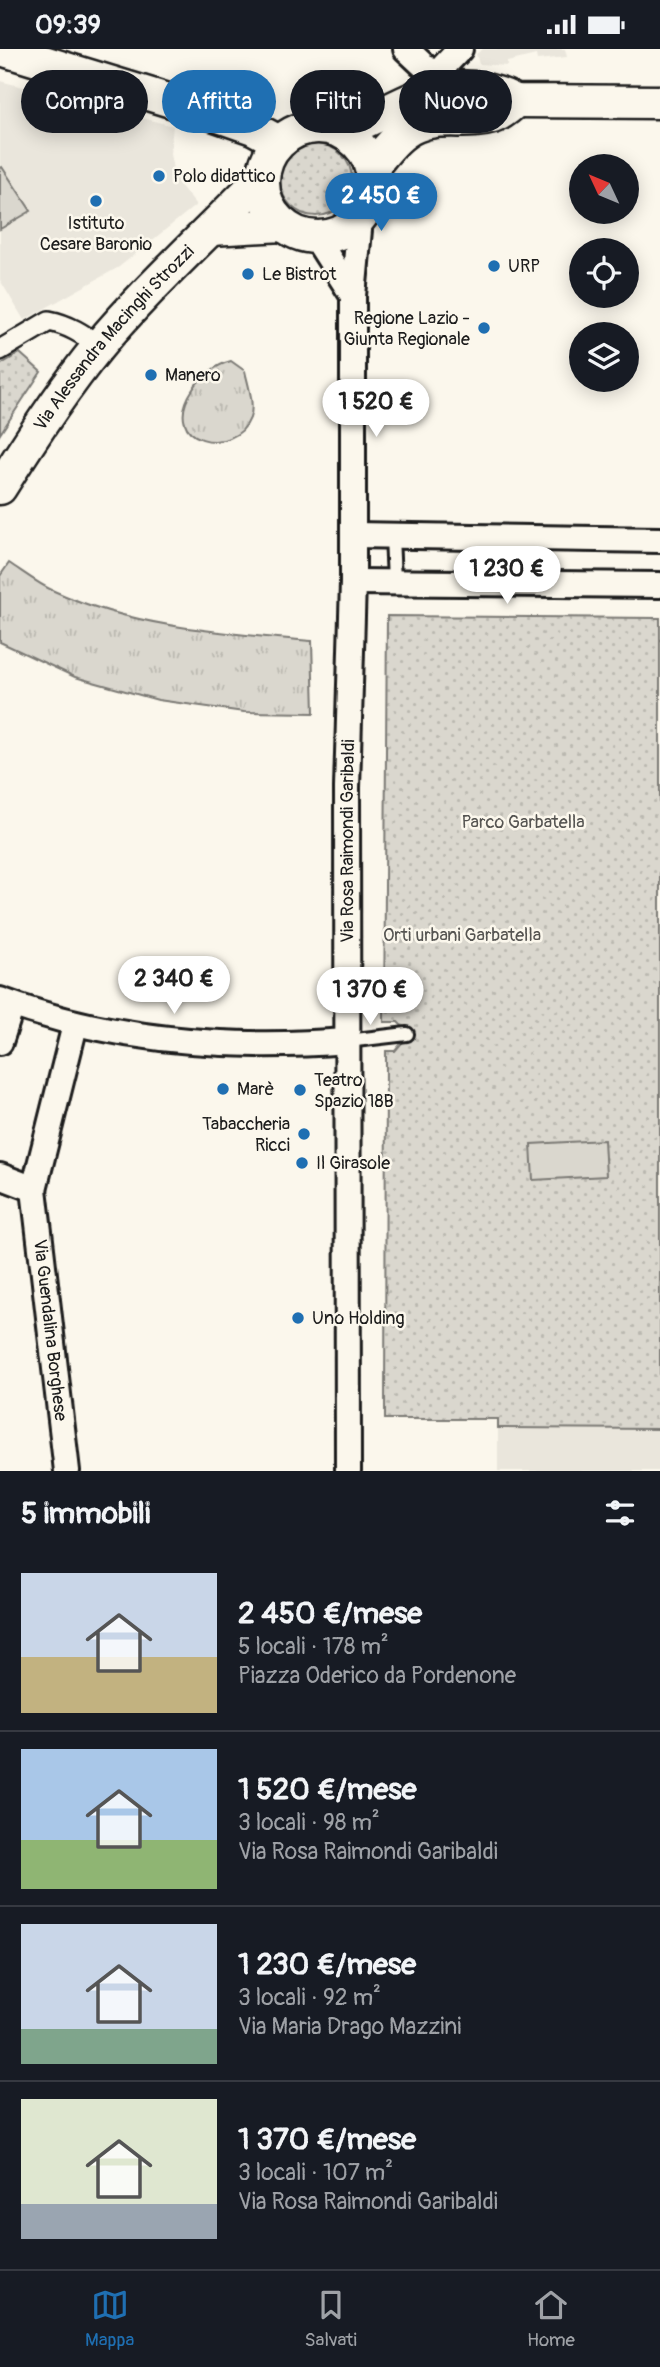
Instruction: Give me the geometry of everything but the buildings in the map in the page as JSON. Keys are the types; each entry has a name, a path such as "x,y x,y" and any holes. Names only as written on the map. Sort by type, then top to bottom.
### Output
{"street":[{"path":"1,49 207,112 253,128 279,142"},
{"path":"407,49 427,70"},
{"path":"443,70 460,49"},
{"path":"512,99 660,102"},
{"path":"372,167 397,139 415,127 439,121 489,118 503,112 516,101"},
{"path":"291,133 279,142 268,161 263,176 265,201 284,225 305,236 316,238 343,230 360,219 371,193 372,167 365,153 344,133"},
{"name":"Via Alessandra Macinghi Strozzi","path":"0,488 43,420 99,346 263,176"},
{"name":"Via Rosa Raimondi Garibaldi","path":"348,1471 347,788 354,582 353,296 360,219"},
{"path":"211,229 284,225"},
{"path":"316,238 353,296"},
{"path":"0,350 49,321 81,332 99,346"},
{"path":"354,535 660,540"},
{"path":"354,582 660,585"},
{"path":"0,1042 6,1002 75,1025 142,1035 220,1043 347,1041"},
{"path":"0,1176 34,1189 75,1025"},
{"name":"Via Guendalina Borghese","path":"34,1189 67,1471"}],"lane":[{"path":"392,536 394,581"},
{"path":"347,1041 407,1034"}],"shaded area":[{"path":"483,49 565,49 567,57 537,60 536,55 507,62 507,66 479,64 476,54"},
{"name":"Istituto Cesare Baronio","path":"0,81 21,86 21,133 148,133 148,119 162,123 162,133 172,133 170,154 173,169 180,185 196,205 119,267 24,320 0,280"},
{"path":"498,1428 660,1429 660,1471 498,1471"}],"green space":[{"path":"316,144 336,150 346,160 352,180 346,200 336,210 316,216 296,210 286,200 280,180 286,160 296,150"},
{"path":"2,167 31,211 0,229 0,168"},
{"path":"20,353 41,372 0,434 0,365"},
{"path":"231,361 245,371 251,401 250,418 242,430 230,438 216,441 202,439 191,433 185,422 184,408 193,389 205,375"},
{"path":"9,563 54,591 116,613 180,627 312,641 314,713 244,712 158,700 75,677 0,642 0,576"},
{"name":"Parco Garbatella","path":"387,616 660,618 660,1429 498,1428 498,1419 385,1419 386,1051 395,1051 406,1038 407,1031 398,1022 384,1022"},
{"path":"604,1140 606,1176 533,1180 531,1144"}],"place":[{"name":"Polo didattico","path":"159,176"},
{"name":"Istituto Cesare Baronio","path":"96,201"},
{"name":"URP","path":"494,266"},
{"name":"Le Bistrot","path":"248,274"},
{"name":"Regione Lazio - Giunta Regionale","path":"484,328"},
{"name":"Manero","path":"151,375"},
{"name":"Marè","path":"223,1089"},
{"name":"Teatro Spazio 18B","path":"300,1090"},
{"name":"Tabaccheria Ricci","path":"304,1134"},
{"name":"Il Girasole","path":"302,1163"},
{"name":"Uno Holding","path":"298,1318"}],"park label":[{"name":"Orti urbani Garbatella","path":"462,935"}]}
